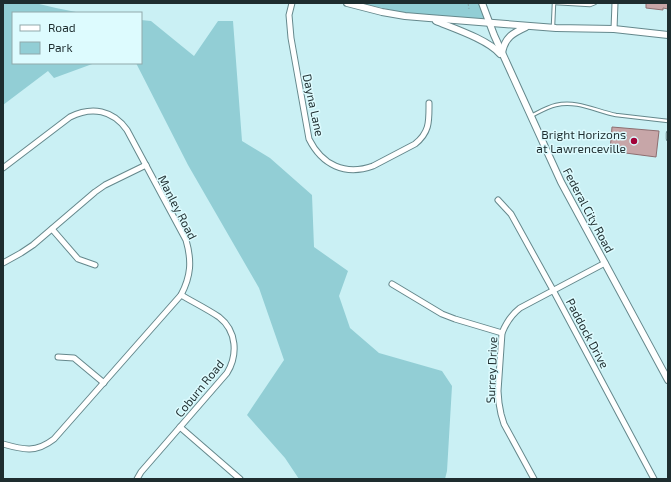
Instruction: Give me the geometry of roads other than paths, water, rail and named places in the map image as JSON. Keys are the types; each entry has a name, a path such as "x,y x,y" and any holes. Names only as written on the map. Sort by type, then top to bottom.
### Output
{"street":[{"name":"Dayna Lane","path":"292,3 290,15 291,38 309,139 313,147 323,159 331,164 348,170 366,169 415,144 425,134 429,123 429,103"},
{"path":"347,3 405,16 528,26 614,29 668,35"},
{"name":"Federal City Road","path":"482,3 505,60 561,182 668,380"},
{"path":"614,29 616,3"},
{"path":"429,18 464,32 490,45 497,50 505,60"},
{"path":"502,53 503,46 508,38 515,32 528,26"},
{"name":"Manley Road","path":"3,168 77,113 100,111 114,117 127,130 186,240 189,250 190,268 188,278 181,295 54,439 40,448 25,450 3,444"},
{"path":"3,263 27,249 105,185 146,165"},
{"name":"Paddock Drive","path":"498,200 511,214 654,479"},
{"path":"52,229 78,259 96,265"},
{"name":"Surrey Drive","path":"534,479 504,424 501,414 498,391 502,333 504,326 509,318 520,308 605,263"},
{"path":"392,284 442,314 502,333"},
{"name":"Coburn Road","path":"137,479 141,472 227,373 233,360 234,344 232,336 224,323 218,317 181,295"},
{"path":"58,357 74,358 104,383"},
{"path":"180,427 240,479"}],"lane":[{"path":"553,27 554,3 590,5 595,3"},
{"path":"530,116 556,105 573,104 616,115 668,121"},
{"path":"668,133 668,139"}],"place":[{"name":"Bright Horizons at Lawrenceville","path":"634,141"}]}
